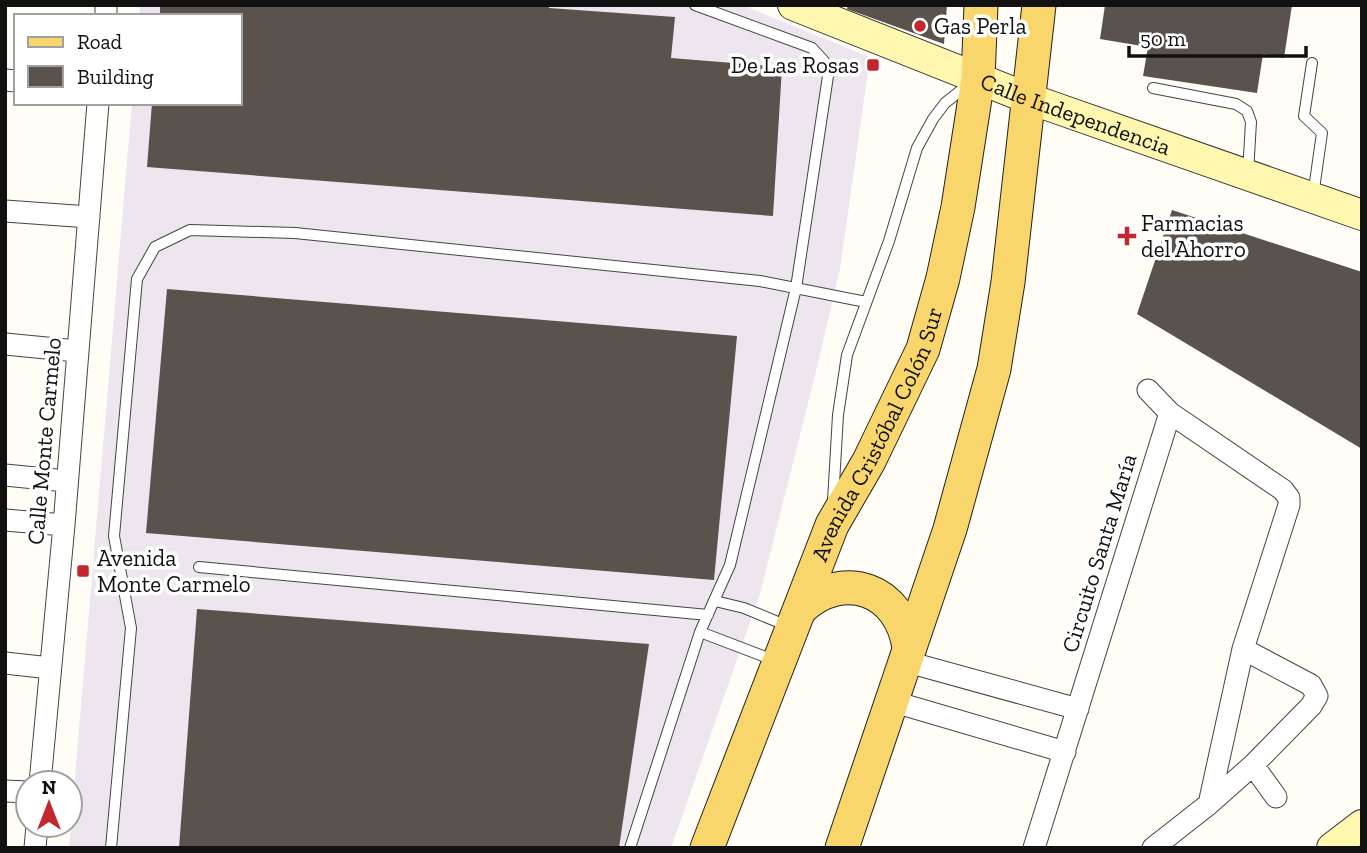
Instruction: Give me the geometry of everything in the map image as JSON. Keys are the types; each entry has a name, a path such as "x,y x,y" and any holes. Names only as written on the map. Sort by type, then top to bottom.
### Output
{"main road":[{"name":"Avenida Cristóbal Colón Sur","path":"707,848 832,525 885,430 923,349 946,266 958,207 979,64 982,5"},
{"path":"979,64 998,5"},
{"path":"842,848 950,529 994,369 1008,282 1039,5"},
{"path":"1034,57 1054,5"},
{"path":"796,618 810,600 834,589 860,589 873,593 885,600 902,621 906,654"}],"street":[{"name":"Calle Independencia","path":"793,5 979,64 1030,99 1362,215"},
{"name":"Calle Monte Carmelo","path":"41,769 98,105"},
{"path":"5,211 89,217"},
{"path":"5,344 77,351"},
{"path":"1148,390 1170,413 1283,490 1289,498 1243,649 1209,804"},
{"name":"Circuito Santa María","path":"1034,848 1170,413"},
{"path":"5,475 66,481"},
{"path":"5,520 64,525"},
{"path":"1153,848 1253,765 1311,706 1317,696 1311,685 1243,649"},
{"path":"906,654 1078,709"},
{"path":"5,663 50,668"},
{"path":"891,701 1065,752"},
{"path":"1253,765 1276,797"}],"lane":[{"path":"630,848 700,632 730,565 796,288 828,76 824,61 812,48 695,5"},
{"path":"832,525 834,470 846,355 889,241 917,148 924,133 946,103 979,64"},
{"path":"1312,64 1304,116 1322,133 1312,198"},
{"path":"1153,88 1236,104 1247,111 1251,122 1247,176"},
{"path":"111,848 131,628 114,536 136,279 155,247 190,230 295,233 760,281 866,302"},
{"path":"199,567 708,615"},
{"path":"715,601 796,618"},
{"path":"700,632 779,663"}],"shaded area":[{"path":"140,5 742,5 870,57 840,269 760,594 671,848 69,848 70,839 84,839 84,769 76,769 132,105 242,105 242,14 139,14"}],"building":[{"path":"160,5 549,5 549,8 675,17 671,58 782,67 773,216 147,167 152,105 242,105 242,14 160,14"},
{"name":"Gas Perla","path":"848,5 947,5 944,44 847,9"},
{"path":"1105,5 1292,5 1284,58 1263,54 1257,93 1143,76 1148,47 1100,39"},
{"path":"1172,210 1362,272 1362,449 1137,314"},
{"path":"167,289 737,336 714,580 146,533"},
{"path":"197,609 649,644 619,848 179,848"}],"place":[{"name":"Gas Perla","path":"920,26"},
{"name":"De Las Rosas","path":"873,65"},
{"name":"Farmacias del Ahorro","path":"1127,236"},
{"name":"Avenida Monte Carmelo","path":"83,571"}]}
